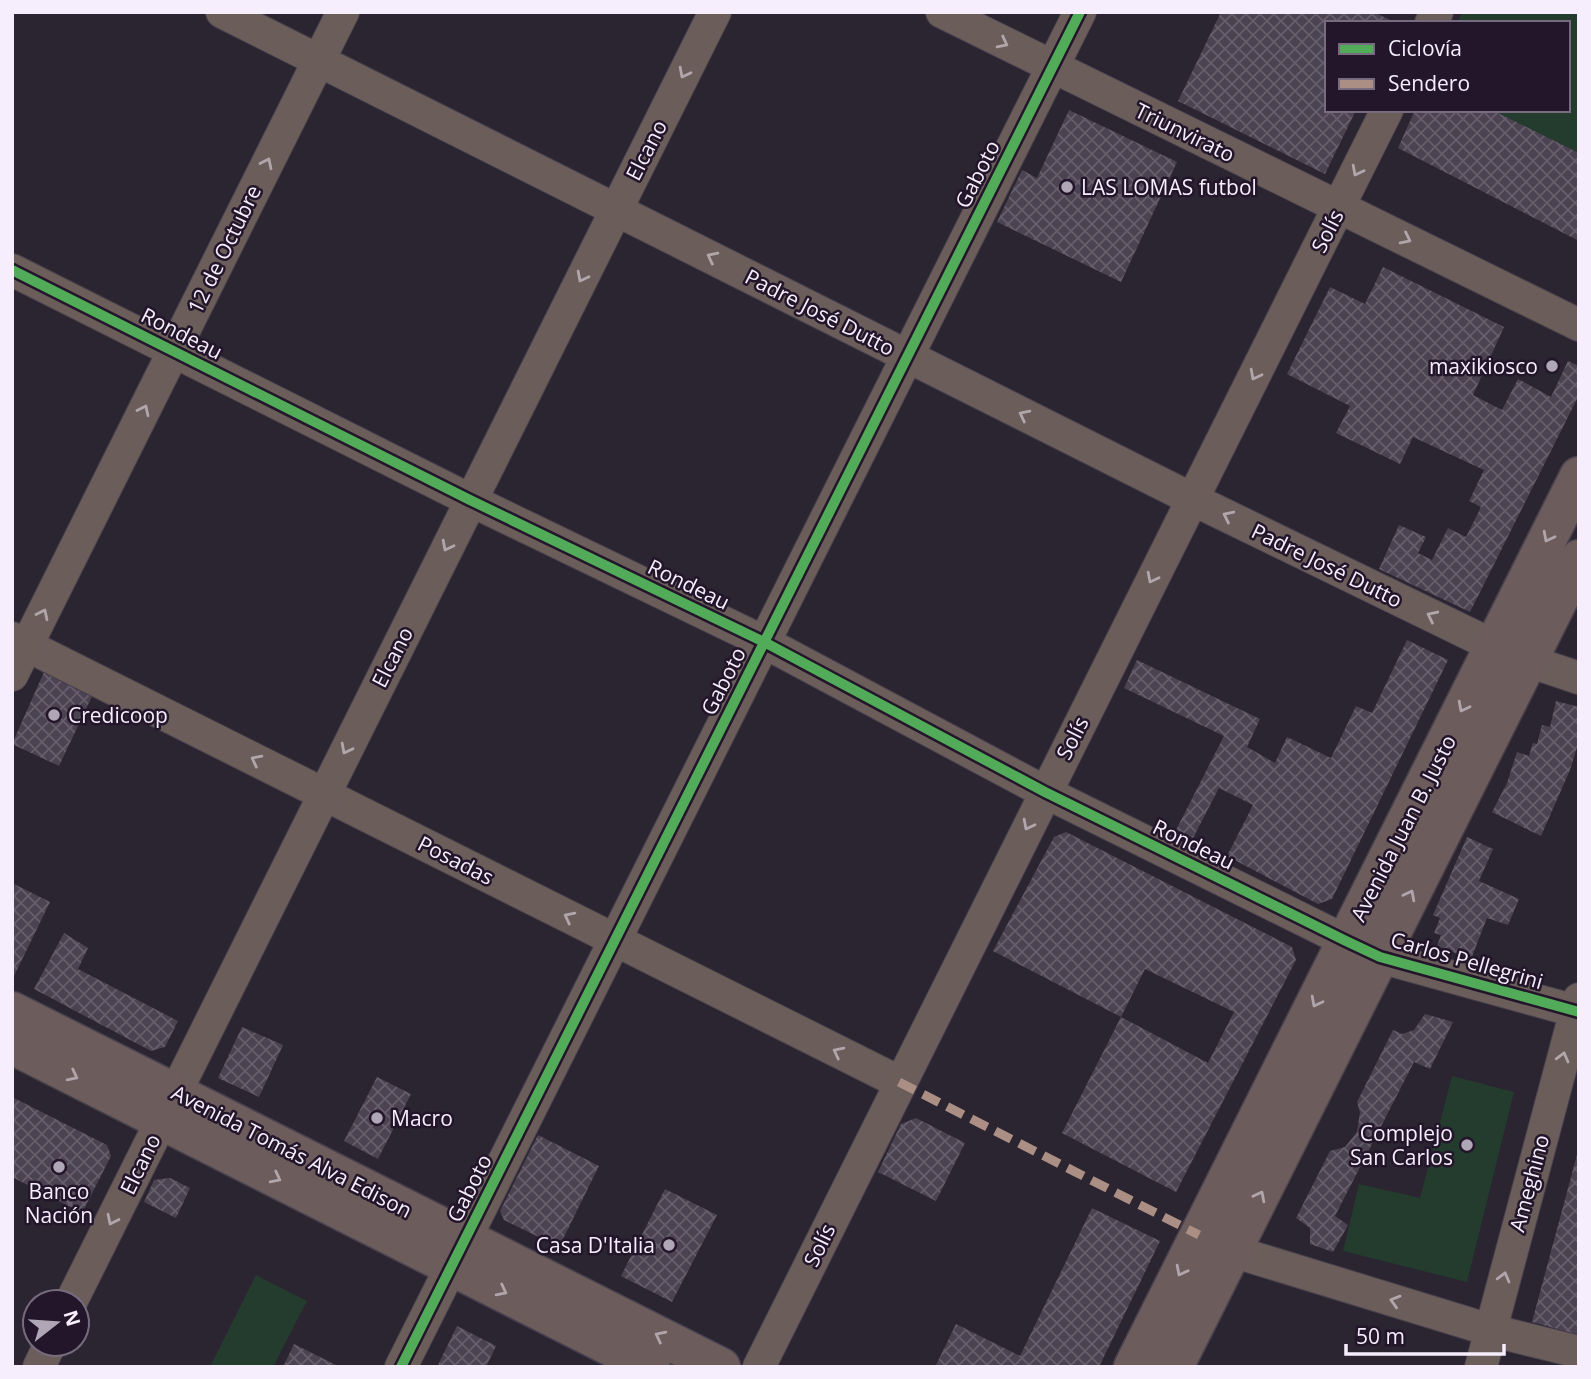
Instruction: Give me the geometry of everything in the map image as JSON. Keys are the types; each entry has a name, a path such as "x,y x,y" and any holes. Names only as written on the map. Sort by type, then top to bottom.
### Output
{"main road":[{"name":"Avenida Juan B. Justo","path":"1133,1367 1215,1243 1511,654 1579,476"},
{"name":"Avenida Juan B. Justo","path":"1511,654 1579,559"},
{"name":"Avenida Tomás Alva Edison","path":"12,1011 169,1107 458,1252 721,1367"},
{"name":"Avenida Tomás Alva Edison","path":"12,1045 169,1107"},
{"name":"Avenida Juan B. Justo","path":"1174,1367 1215,1243"},
{"name":"Avenida Tomás Alva Edison","path":"458,1252 651,1367"}],"street":[{"name":"Padre José Dutto","path":"222,12 1192,499 1511,654 1579,678"},
{"name":"12 de Octubre","path":"12,675 20,641 174,350 343,12"},
{"name":"Elcano","path":"78,1288 715,12"},
{"name":"Triunvirato","path":"942,12 1052,69 1339,206 1579,325"},
{"name":"Gaboto","path":"401,1367 1080,12"},
{"name":"Solís","path":"759,1367 1386,112"},
{"name":"Rondeau","path":"12,270 470,500 764,642 1045,792 1363,949"},
{"name":"Posadas","path":"20,641 900,1082"},
{"name":"Carlos Pellegrini","path":"1363,949 1578,1007"},
{"name":"Ameghino","path":"1481,1367 1578,1007"},
{"path":"1215,1243 1490,1330 1579,1352"}],"green space":[{"path":"1462,12 1579,12 1579,153 1496,112 1570,112 1570,21 1458,21"},
{"path":"1452,1076 1514,1092 1467,1282 1343,1251 1359,1184 1420,1198"},
{"path":"256,1275 307,1301 273,1367 210,1367"}],"building":[{"path":"1221,12 1374,12 1392,21 1325,21 1325,112 1355,112 1325,174 1178,101"},
{"path":"1069,110 1177,162 1121,282 997,222 1022,170 1037,178"},
{"path":"1414,112 1496,112 1579,153 1579,241 1398,148"},
{"path":"1383,267 1504,327 1473,395 1502,410 1518,379 1551,397 1568,361 1579,366 1579,395 1470,612 1379,569 1399,525 1426,537 1418,553 1432,560 1448,528 1466,537 1481,507 1469,501 1484,470 1413,437 1400,464 1336,433 1350,406 1287,374 1330,287 1365,304"},
{"path":"1407,640 1448,660 1332,899 1318,904 1227,856 1253,805 1219,788 1193,838 1176,830 1224,736 1124,688 1137,660 1260,719 1247,747 1275,763 1287,737 1331,758 1356,706 1372,713"},
{"name":"Credicoop","path":"52,669 95,690 59,766 12,744 44,672"},
{"path":"1556,701 1579,707 1579,741 1570,770 1541,836 1492,812 1507,783 1517,752 1529,756 1533,743 1537,744 1542,725 1550,727"},
{"path":"1066,832 1292,947 1296,960 1176,1192 1062,1133 1121,1017 993,951 1054,837","holes":["1145,969 1234,1012 1208,1063 1121,1017"]},
{"path":"1467,837 1493,849 1479,881 1519,899 1508,925 1487,918 1471,959 1437,946 1441,935 1434,933 1440,918 1433,915"},
{"path":"12,883 50,902 12,980"},
{"path":"64,933 88,948 78,969 178,1021 165,1047 151,1051 34,989"},
{"path":"1425,1014 1453,1022 1430,1069 1414,1062 1335,1216 1348,1225 1333,1252 1310,1244 1310,1228 1296,1218 1330,1151 1345,1147 1357,1132 1360,1112 1357,1102 1393,1030 1402,1034 1414,1030"},
{"path":"242,1027 283,1045 259,1097 218,1078"},
{"name":"Macro","path":"377,1077 411,1094 378,1159 344,1141"},
{"name":"Banco Nación","path":"12,1097 107,1145 111,1156 82,1213 12,1177"},
{"path":"916,1118 965,1143 936,1201 878,1172 901,1124"},
{"path":"538,1135 599,1166 559,1247 504,1220 500,1211"},
{"path":"1579,1151 1579,1335 1532,1322"},
{"path":"170,1178 190,1188 176,1218 144,1202 154,1180"},
{"name":"Casa D'Italia","path":"665,1189 717,1215 672,1302 621,1276"},
{"path":"1092,1208 1160,1241 1099,1367 935,1367 956,1324 1020,1356"},
{"path":"457,1326 496,1346 486,1367 437,1367"},
{"path":"294,1344 340,1367 283,1367"}],"marked path":[{"path":"899,1082 1199,1235"}],"cycle path":[{"path":"401,1367 1080,12"},
{"path":"12,270 470,500 764,642 1045,792 1346,941 1380,957 1579,1012"}],"place":[{"name":"LAS LOMAS futbol","path":"1067,187"},
{"name":"maxikiosco","path":"1552,366"},
{"name":"Credicoop","path":"54,715"},
{"name":"Macro","path":"377,1118"},
{"name":"Complejo San Carlos","path":"1467,1145"},
{"name":"Banco Nación","path":"59,1167"},
{"name":"Casa D'Italia","path":"669,1245"}]}
